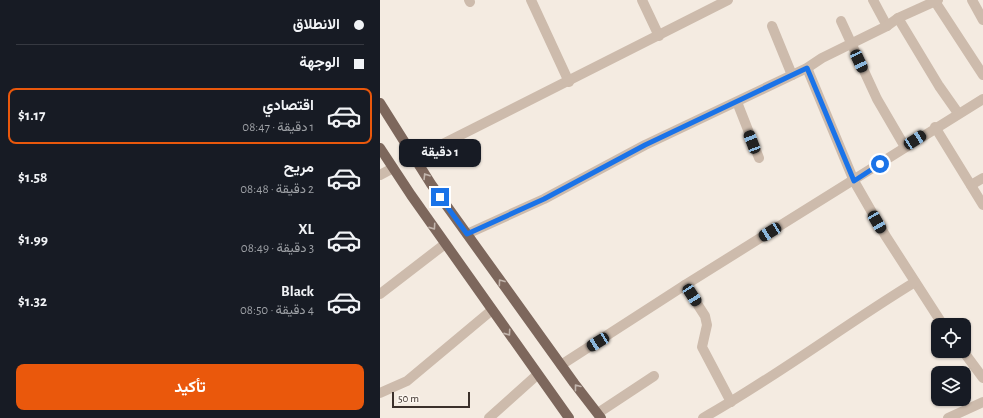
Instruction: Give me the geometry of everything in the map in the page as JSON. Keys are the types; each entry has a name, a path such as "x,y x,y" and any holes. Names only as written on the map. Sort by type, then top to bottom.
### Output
{"main road":[{"path":"380,103 415,158 467,234 599,416"},
{"path":"380,148 445,244 569,418"}],"street":[{"path":"531,0 569,82"},
{"path":"642,0 659,36"},
{"path":"415,158 569,82 728,0"},
{"path":"873,0 887,26"},
{"path":"972,0 983,20"},
{"path":"467,234 544,199 645,145 807,68 887,26 898,18 936,1 983,75"},
{"path":"898,18 939,86 958,113"},
{"path":"842,21 877,99 905,147"},
{"path":"772,26 792,75"},
{"path":"807,68 854,181 915,282 939,318"},
{"path":"561,365 685,285 854,181 935,127 983,98"},
{"path":"737,102 759,158"},
{"path":"935,127 983,205"},
{"path":"380,175 393,168"},
{"path":"971,185 983,178"},
{"path":"380,294 445,244"},
{"path":"703,418 786,367 870,310 915,282"},
{"path":"685,285 705,316 707,325 702,347 731,402"},
{"path":"380,393 406,381 492,310"},
{"path":"968,358 983,378"},
{"path":"489,418 537,374"},
{"path":"599,416 654,376"},
{"path":"948,418 983,402"}],"route":[{"path":"440,197 467,234 544,199 645,145 807,68 854,181 880,164"}]}
